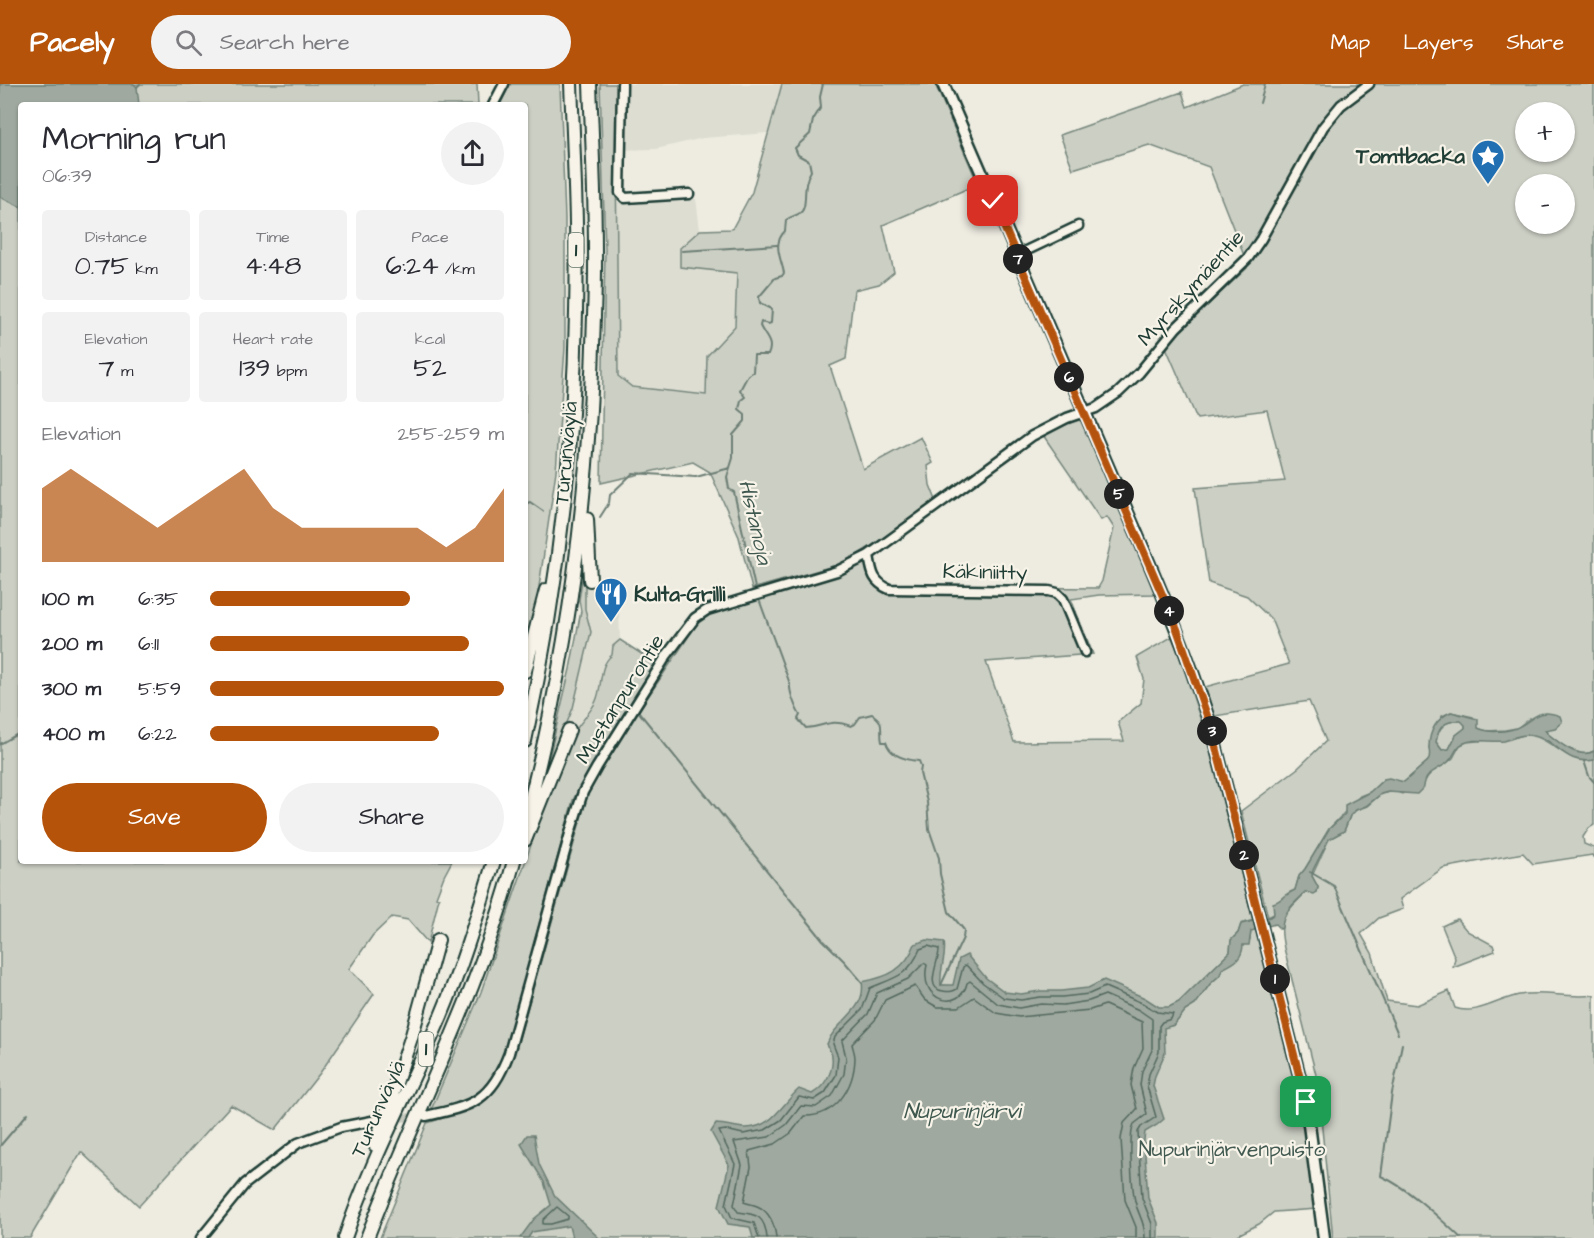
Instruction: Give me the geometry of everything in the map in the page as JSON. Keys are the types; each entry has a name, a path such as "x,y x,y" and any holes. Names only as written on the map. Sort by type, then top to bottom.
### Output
{"highway":[{"name":"Turunväylä","path":"528,727 543,656 559,539 571,416 576,311 571,84"},
{"name":"Turunväylä","path":"528,807 561,661 586,470 595,314 590,84"},
{"path":"586,470 590,580"},
{"path":"528,658 559,539"},
{"path":"528,832 569,730"},
{"name":"Turunväylä","path":"346,1235 378,1156 441,1014 465,953 493,864"},
{"name":"Turunväylä","path":"367,1238 483,959 514,864"},
{"path":"346,1235 409,1045 438,940"}],"main road":[{"path":"943,84 1177,629 1211,727 1306,1102 1324,1238"}],"street":[{"path":"495,102 504,84"},
{"path":"622,84 620,193 626,198 689,195"},
{"name":"Myrskymäentie","path":"1084,412 1096,408 1118,393 1139,373 1176,328 1248,258 1323,127 1341,105 1369,84"},
{"path":"1017,255 1078,226"},
{"name":"Mustanpurontie","path":"426,1116 469,1106 484,1096 496,1083 509,1053 571,830 584,792 597,767 695,618 707,610 837,571 869,555 1032,436 1084,412"},
{"name":"Käkiniitty","path":"869,555 872,572 878,583 889,589 1049,591 1057,593 1063,599 1086,652"},
{"path":"201,1238 245,1184 298,1143 341,1127 377,1120"}],"shaded area":[{"path":"618,84 782,84 768,133 703,138 656,149 616,150"},
{"path":"696,199 700,230 680,248 737,272 735,326 707,356 706,395 632,387 618,376 616,202"},
{"path":"597,577 600,590 619,611 620,640 613,646 612,655 605,661 596,701 574,733 565,728 573,708 591,632 585,609 585,581"}],"green space":[{"path":"0,84 477,84 478,102 18,102 18,864 450,864 436,897 439,898 428,943 408,920 392,917 373,935 349,969 374,994 320,1073 275,1130 231,1105 139,1206 81,1152 30,1238 0,1238"},
{"path":"510,84 560,84 565,218 565,348 556,471 536,607 528,637 528,102 501,102"},
{"path":"600,84 618,84 616,150 618,376 632,387 706,395 707,356 735,326 737,273 680,267 680,248 700,230 732,229 752,192 782,84 935,84 978,184 883,225 894,272 879,284 854,290 846,359 830,366 863,469 921,437 933,463 928,466 930,485 936,500 881,540 844,563 752,589 739,537 710,472 693,462 601,483 605,249"},
{"path":"1243,84 1594,84 1594,751 1582,753 1569,749 1547,733 1545,730 1547,728 1530,718 1517,728 1487,731 1477,728 1473,717 1451,712 1442,716 1429,747 1431,757 1428,761 1404,782 1384,779 1370,792 1360,796 1329,829 1299,876 1295,890 1284,896 1274,914 1268,917 1241,811 1298,768 1326,741 1309,701 1215,716 1205,687 1289,664 1271,619 1247,596 1209,583 1195,488 1285,481 1267,410 1197,419 1165,345 1247,268 1209,167 1149,145 1073,169 1060,135 1182,92 1187,107"},
{"name":"Nupurinjärvenpuisto","path":"1077,418 1084,424 1157,594 1099,595 1071,599 1093,654 986,662 1014,742 1124,741 1118,722 1141,703 1144,679 1137,657 1173,636 1206,736 1253,920 1241,924 1238,933 1231,940 1230,952 1179,1002 1169,1007 1164,1027 1174,1025 1185,1011 1195,1005 1210,984 1220,975 1222,969 1239,957 1243,945 1250,939 1251,931 1256,929 1298,1091 1317,1209 1274,1212 1259,1224 1232,1238 1125,1238 1047,1009 941,985 796,1238 380,1238 427,1123 473,1106 492,1091 508,1067 516,1049 589,790 604,762 699,621 707,615 847,572 872,556 877,575 891,586 1098,588 1102,581 1114,528 1107,517 1101,520 1043,435"},
{"path":"583,573 585,609 591,632 573,708 544,779 581,611 579,600"},
{"path":"620,640 657,664 573,800 503,1057 490,1079 475,1094 456,1104 431,1110 481,992 524,864 528,864 528,854 537,827 574,733 596,701 603,670 612,655 613,646"},
{"path":"1462,721 1465,728 1456,735 1449,749 1442,750 1436,742 1439,731 1446,724"},
{"path":"1524,735 1542,739 1575,758 1584,761 1594,760 1594,825 1583,837 1584,844 1594,848 1594,857 1592,855 1533,864 1523,853 1443,868 1400,899 1403,909 1379,918 1361,934 1372,953 1387,1001 1417,1005 1449,991 1455,1008 1471,1010 1519,995 1594,995 1594,1238 1333,1238 1317,1079 1284,948 1282,922 1284,916 1306,892 1317,892 1318,887 1312,876 1329,839 1344,831 1350,816 1356,810 1367,806 1381,794 1395,791 1402,794 1453,758 1460,745 1488,740 1502,741"},
{"path":"1457,919 1467,931 1493,945 1495,951 1453,967 1455,958 1442,926"}],"water":[{"path":"0,84 134,84 137,87 139,102 18,102 18,206 0,197"},
{"name":"Nupurinjärvi","path":"1451,712 1478,719 1478,728 1487,731 1516,728 1540,714 1560,716 1562,722 1555,728 1545,730 1547,733 1575,752 1594,751 1594,760 1577,760 1547,740 1533,735 1504,741 1467,742 1456,750 1448,762 1429,775 1424,787 1417,794 1388,792 1381,794 1366,806 1356,810 1350,816 1344,831 1329,839 1313,870 1312,876 1318,887 1317,892 1314,894 1306,892 1294,904 1287,912 1282,928 1280,929 1275,924 1251,931 1249,945 1243,945 1237,960 1222,969 1220,975 1210,984 1195,1005 1185,1011 1174,1025 1164,1028 1165,1053 1153,1086 1164,1119 1145,1132 1144,1140 1148,1198 1158,1223 1158,1238 753,1238 750,1227 728,1224 719,1206 729,1165 711,1132 716,1124 744,1128 762,1125 775,1115 799,1089 812,1094 820,1087 827,1079 832,1063 832,1055 827,1044 860,1001 862,982 888,975 901,966 915,944 927,940 944,942 941,985 953,985 959,959 967,955 986,978 1005,992 1021,994 1088,988 1104,980 1145,998 1159,1007 1169,1007 1179,1002 1230,952 1231,940 1238,933 1241,924 1270,917 1274,914 1273,903 1295,890 1299,876 1329,829 1345,814 1345,805 1370,792 1384,779 1404,782 1428,761 1432,730","holes":["1461,721 1465,728 1456,735 1449,749 1442,750 1436,742 1441,728 1450,722"]},
{"path":"527,1135 534,1135 539,1164 555,1196 599,1238 572,1238 569,1226 532,1232 528,1238 520,1238 534,1219 551,1205 544,1182 521,1144"}],"waterway":[{"path":"137,87 140,84"},
{"name":"Histanoja","path":"755,588 734,492 729,489 727,477 733,458 733,435 745,421 745,414 739,409 741,400 745,397 740,390 748,375 753,372 754,355 768,355 770,350 760,326 761,322 771,323 772,309 760,303 759,297 775,278 784,273 778,251 779,241 785,231 786,220 800,213 804,206 806,183 811,171 809,161 798,155 795,148 810,134 813,120 821,107 820,97 823,84"},
{"path":"1260,103 1265,84"},
{"path":"682,251 777,245"},
{"path":"600,517 609,503 610,495 633,473 696,477 730,468"},
{"path":"528,503 543,511"},
{"name":"Histanoja","path":"760,602 790,684 800,715 798,719 806,728 832,723 851,726 860,717 872,714 881,723 882,742 886,742 895,754 909,760 919,761 927,802 929,829 939,858 940,874 949,912 964,930 963,938 941,985"},
{"path":"638,711 823,940 862,982"},
{"path":"0,744 18,734"},
{"path":"1584,761 1589,776 1594,782"},
{"path":"1310,872 1334,886 1398,1034"},
{"path":"1402,1044 1392,1093 1381,1176 1413,1196 1461,1238"},
{"path":"0,1146 28,1113"}],"tunnel":[{"path":"390,1119 422,1116"}],"place":[{"name":"Tomtbacka","path":"1488,185"},
{"name":"Kulta-Grilli","path":"611,623"}],"route":[{"path":"993,201 1177,629 1196,682 1211,727 1306,1102"}]}
